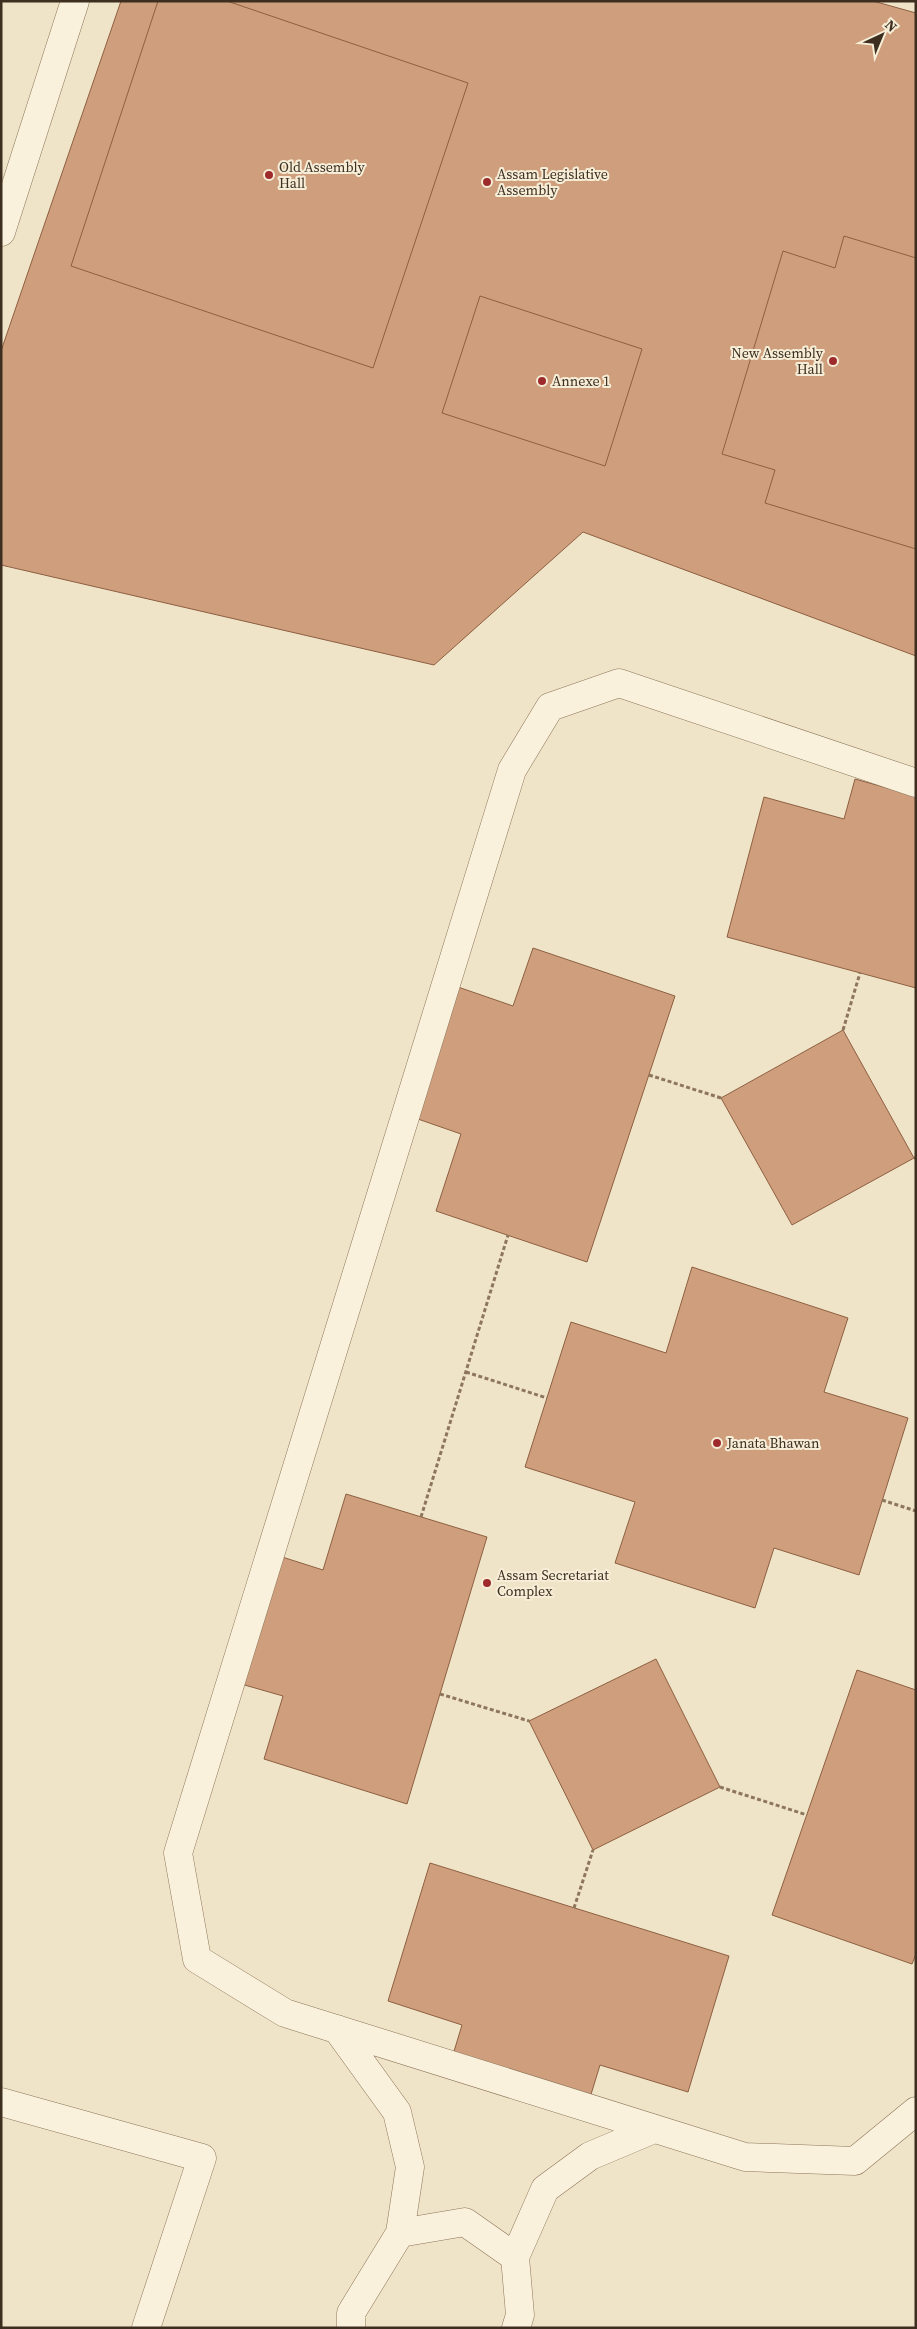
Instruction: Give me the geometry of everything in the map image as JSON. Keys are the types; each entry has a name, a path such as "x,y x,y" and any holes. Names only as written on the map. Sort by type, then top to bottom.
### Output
{"street":[{"path":"1,232 75,1"},
{"path":"916,783 619,683 550,707 512,770 178,1852 197,1959 285,2013 745,2157 855,2162 916,2111"},
{"path":"337,2029 397,2112 410,2167 400,2233 352,2312 351,2328"},
{"path":"1,2102 202,2158 146,2328"},
{"path":"516,2328 520,2315 515,2257 545,2188 590,2156 654,2129"},
{"path":"400,2233 464,2222 515,2257"}],"path":[{"path":"843,1030 860,973"},
{"path":"649,1075 721,1098"},
{"path":"421,1517 508,1235"},
{"path":"466,1372 547,1398"},
{"path":"882,1500 916,1511"},
{"path":"440,1694 529,1721"},
{"path":"720,1787 806,1815"},
{"path":"574,1908 593,1850"}],"building":[{"name":"Assam Legislative Assembly","path":"121,1 873,1 916,13 916,656 583,532 434,665 1,565 1,351"},
{"name":"Old Assembly Hall","path":"158,1 227,1 468,83 373,368 71,266"},
{"name":"New Assembly Hall","path":"844,236 916,258 916,549 765,503 775,470 722,454 783,251 835,268"},
{"name":"Annexe 1","path":"480,296 642,349 605,466 442,413"},
{"path":"855,779 916,796 916,988 727,937 764,797 844,819"},
{"path":"533,948 675,996 587,1262 436,1211 461,1134 415,1118 458,987 513,1006"},
{"path":"843,1030 914,1158 792,1225 721,1098"},
{"name":"Janata Bhawan","path":"692,1267 848,1318 824,1392 908,1418 859,1575 774,1548 755,1608 615,1563 635,1502 525,1467 571,1322 666,1353"},
{"path":"346,1494 487,1537 407,1804 264,1759 283,1696 241,1684 279,1556 323,1570"},
{"path":"656,1659 720,1787 593,1850 529,1721"},
{"path":"857,1670 916,1690 916,1954 912,1964 772,1915"},
{"path":"430,1863 729,1956 688,2092 600,2065 589,2101 452,2058 462,2025 388,2001"}],"place":[{"name":"Old Assembly Hall","path":"269,175"},
{"name":"Assam Legislative Assembly","path":"487,182"},
{"name":"New Assembly Hall","path":"833,361"},
{"name":"Annexe 1","path":"542,381"},
{"name":"Janata Bhawan","path":"717,1443"},
{"name":"Assam Secretariat Complex","path":"487,1583"}]}
